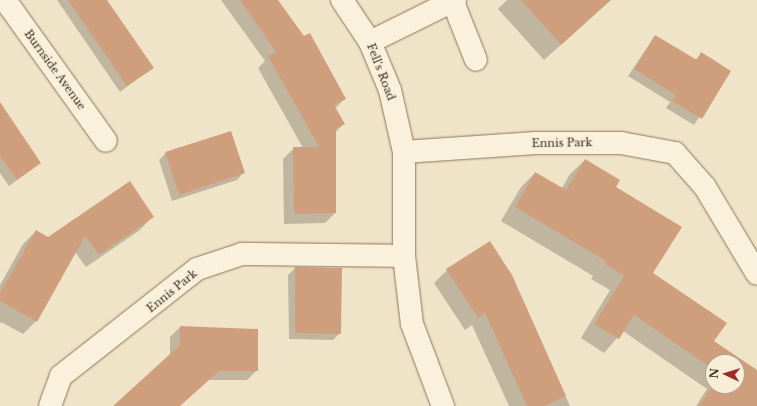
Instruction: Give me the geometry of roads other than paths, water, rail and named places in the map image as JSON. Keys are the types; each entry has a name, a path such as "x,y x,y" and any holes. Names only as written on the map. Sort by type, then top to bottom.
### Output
{"street":[{"name":"Burnside Avenue","path":"5,0 106,141"},
{"name":"Fell's Road","path":"342,0 370,42 390,90 404,152"},
{"path":"370,42 454,1 476,60"},
{"name":"Ennis Park","path":"404,152 536,143 621,143 675,153 705,187 757,274"},
{"path":"404,152 404,256 412,324 443,406"},
{"name":"Ennis Park","path":"50,406 61,376 197,269 242,254 404,256"}]}
